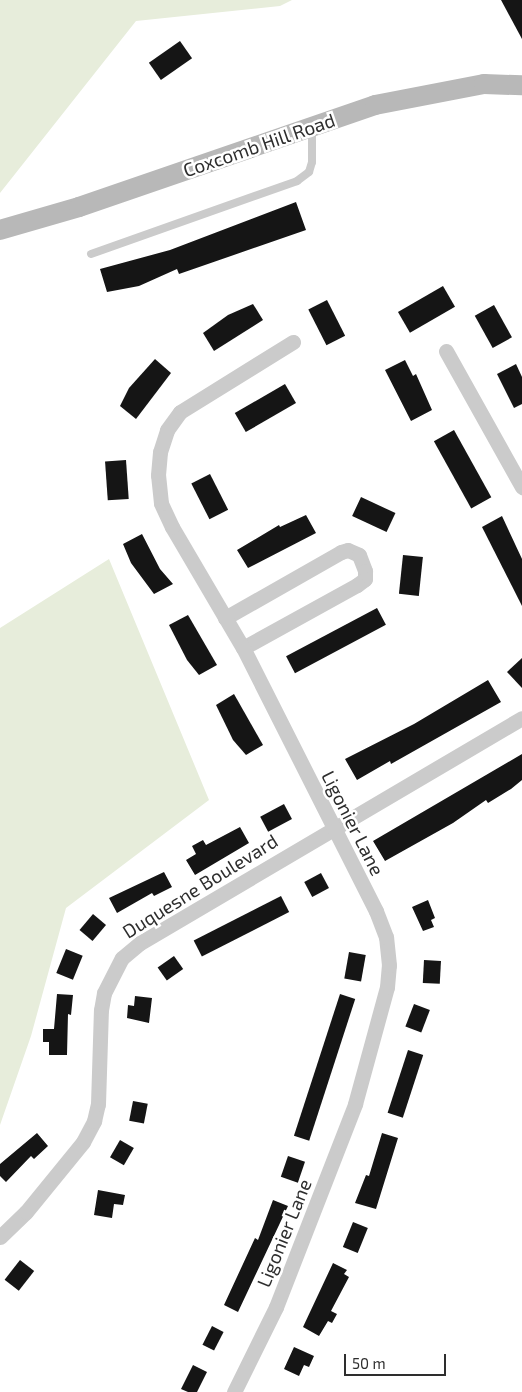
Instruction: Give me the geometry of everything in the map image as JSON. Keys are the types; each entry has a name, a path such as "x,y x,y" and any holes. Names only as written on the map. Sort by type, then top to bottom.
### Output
{"main road":[{"name":"Coxcomb Hill Road","path":"0,230 79,207 375,105 484,84 522,85"}],"street":[{"name":"Ligonier Lane","path":"234,1392 276,1307 317,1207 355,1104 387,987 386,938 242,648 172,527 161,503 158,475 160,452 167,430 180,412 293,342"},
{"path":"446,351 522,487"},
{"path":"225,618 341,552 348,550 359,555 366,571 365,579 242,648"},
{"name":"Duquesne Boulevard","path":"0,1237 26,1212 83,1142 94,1121 98,1104 104,993 122,958 140,943 333,829 401,792 522,718"}],"lane":[{"path":"91,254 297,181 309,172 312,162 312,126"}],"green space":[{"path":"0,0 292,0 280,6 136,21 0,193"},
{"path":"109,559 209,800 66,908 31,1036 0,1125 0,628"}],"building":[{"path":"501,0 522,0 522,39"},
{"path":"180,41 192,58 161,80 149,63"},
{"path":"296,202 306,230 179,274 177,269 139,286 107,292 100,269 170,250"},
{"path":"443,286 455,307 410,333 398,312"},
{"path":"327,300 345,336 326,345 308,310"},
{"path":"253,304 263,320 214,351 203,333 228,315"},
{"path":"494,305 512,337 493,348 475,316"},
{"path":"155,359 171,373 136,419 120,406 129,388"},
{"path":"405,360 413,376 416,374 432,410 411,421 385,370"},
{"path":"516,364 522,377 522,404 514,408 497,374"},
{"path":"285,384 296,403 246,432 235,413"},
{"path":"454,430 491,497 471,508 434,441"},
{"path":"126,460 129,499 108,500 105,461"},
{"path":"210,474 228,510 209,519 191,484"},
{"path":"361,497 395,513 387,532 352,516"},
{"path":"306,515 316,533 248,568 237,550 279,525 280,527"},
{"path":"502,516 522,559 522,606 482,527"},
{"path":"142,534 160,569 173,584 154,594 131,563 123,544"},
{"path":"403,555 423,557 419,596 399,594"},
{"path":"377,608 386,625 295,673 286,656"},
{"path":"188,615 217,665 199,675 187,660 169,625"},
{"path":"522,658 522,688 507,672"},
{"path":"488,680 501,702 391,764 390,761 357,780 345,759 414,724"},
{"path":"234,694 263,745 246,755 233,740 216,705"},
{"path":"522,754 522,780 511,789 488,803 486,800 453,823 385,861 373,841"},
{"path":"284,804 292,819 268,832 260,817"},
{"path":"240,827 249,843 195,875 186,860 196,854 192,846 203,840 206,845"},
{"path":"164,872 172,887 154,896 152,893 117,913 109,898"},
{"path":"321,873 329,888 312,897 304,882"},
{"path":"281,896 289,912 202,957 194,940"},
{"path":"428,900 435,918 431,920 434,927 423,931 412,907"},
{"path":"93,914 106,925 93,941 80,930"},
{"path":"66,949 83,956 73,980 56,973"},
{"path":"349,952 366,955 361,982 344,979"},
{"path":"174,956 183,969 167,981 158,967"},
{"path":"424,960 441,961 440,984 423,983"},
{"path":"57,994 73,995 71,1015 68,1014 67,1055 49,1055 49,1042 43,1042 43,1029 54,1029"},
{"path":"340,994 355,999 309,1141 294,1136"},
{"path":"135,996 152,998 149,1023 127,1018 128,1005 134,1006"},
{"path":"414,1004 430,1010 421,1032 405,1026"},
{"path":"408,1050 423,1055 403,1118 388,1113"},
{"path":"133,1101 148,1104 144,1123 129,1121"},
{"path":"37,1133 48,1146 34,1159 31,1156 6,1182 0,1176 0,1164"},
{"path":"382,1133 398,1138 376,1209 355,1203 366,1175 369,1176"},
{"path":"120,1140 134,1148 124,1165 110,1157"},
{"path":"288,1156 305,1162 298,1183 281,1177"},
{"path":"98,1190 125,1195 123,1205 114,1204 112,1218 94,1215"},
{"path":"273,1200 288,1206 238,1312 224,1305 255,1238 258,1240"},
{"path":"353,1222 368,1228 358,1253 343,1247"},
{"path":"20,1260 34,1271 19,1291 5,1280"},
{"path":"333,1263 347,1270 344,1274 349,1277 331,1311 337,1314 332,1323 328,1321 319,1336 303,1327"},
{"path":"212,1326 224,1332 214,1351 202,1345"},
{"path":"294,1347 314,1356 309,1367 304,1365 299,1376 284,1369"},
{"path":"193,1365 207,1372 197,1392 188,1392 181,1389"}]}
